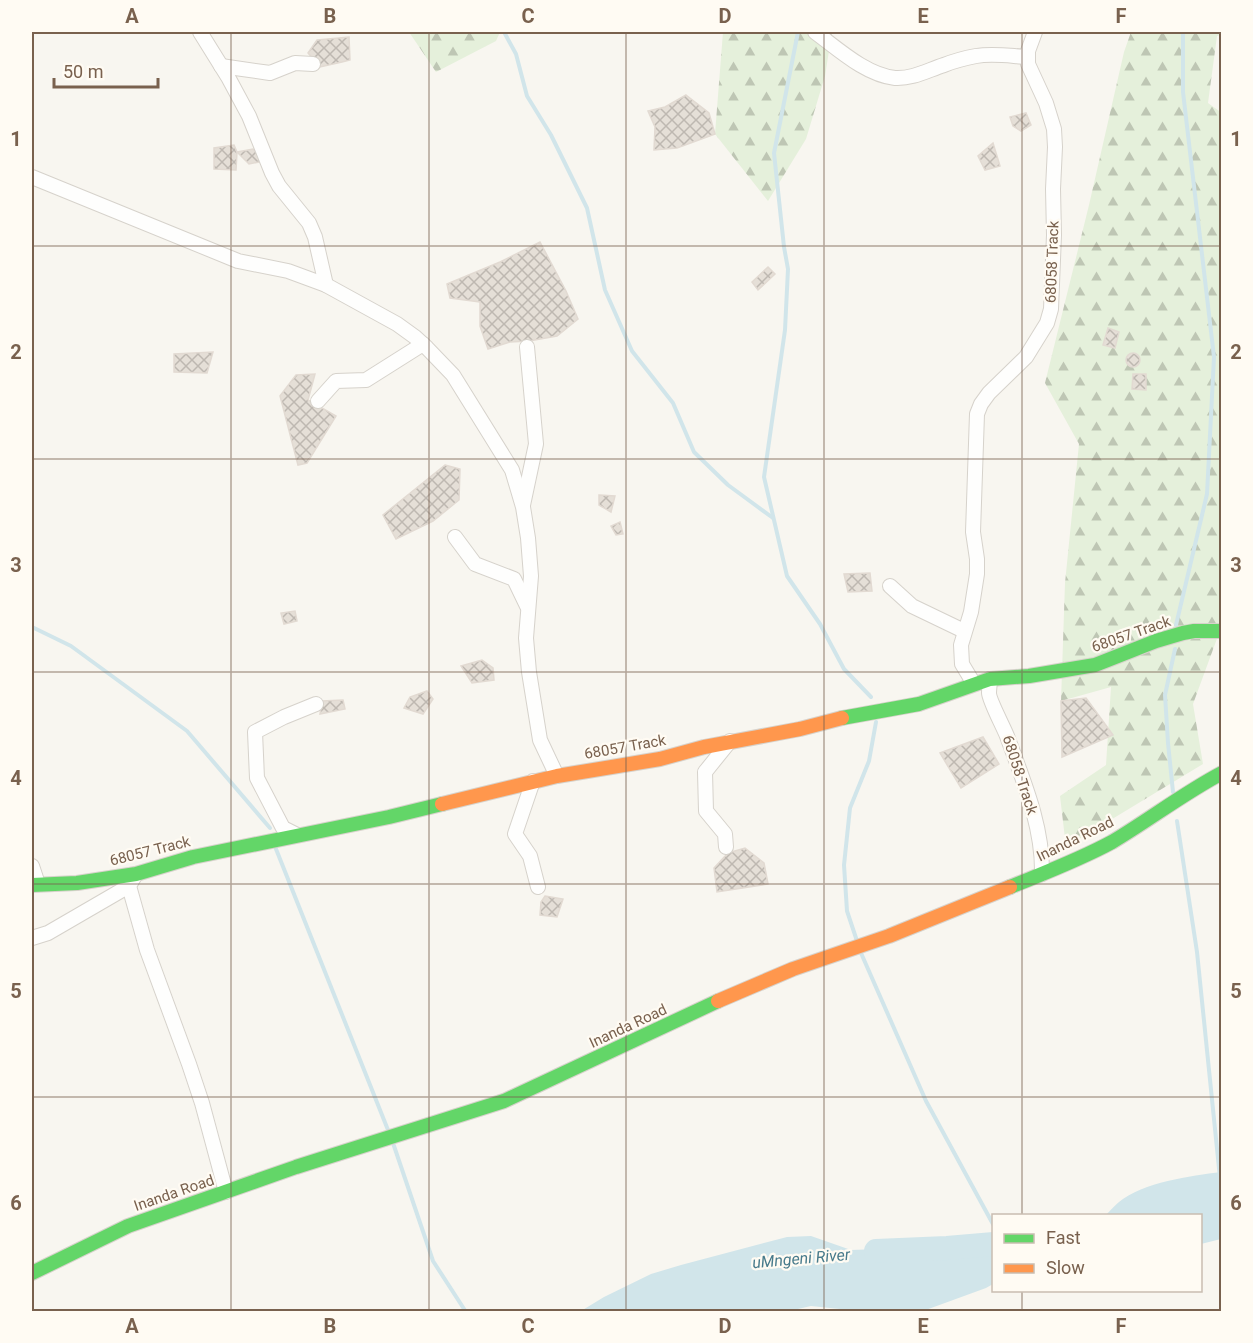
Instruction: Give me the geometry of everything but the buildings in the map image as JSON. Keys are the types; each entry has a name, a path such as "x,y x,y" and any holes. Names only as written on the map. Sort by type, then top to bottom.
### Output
{"street":[{"path":"200,32 249,116 279,186 309,223 319,250 326,285"},
{"path":"815,32 853,61 895,78 906,78 974,56 989,54 1027,57 1035,32"},
{"name":"68058 Track","path":"974,684 962,664 961,645 973,603 977,574 973,532 977,414 989,393 1026,357 1047,323 1051,309 1054,129 1027,57"},
{"path":"221,66 270,73 295,63 313,64"},
{"path":"32,177 238,261 288,271 326,285 397,324 423,344 453,375 512,470 523,507 531,576 526,638 536,721 540,740 557,776"},
{"path":"318,400 336,381 366,380 423,344"},
{"path":"523,507 536,444 527,347"},
{"path":"455,537 475,564 514,579 528,608"},
{"path":"890,586 912,606 964,631"},
{"name":"68057 Track","path":"35,885 132,880 193,857 389,817 533,781 660,759 730,741 919,704 990,679 1029,676 1095,665 1175,635 1194,631 1221,631"},
{"name":"68058 Track","path":"990,679 989,695 1029,796 1039,842 1042,874"},
{"path":"297,835 283,828 257,778 255,732 316,704"},
{"path":"726,847 725,834 706,812 705,772 730,741"},
{"name":"Inanda Road","path":"32,1273 128,1226 296,1167 504,1101 792,969 889,936 1081,858 1113,841 1221,773"},
{"path":"533,781 515,834 530,856 538,888"},
{"path":"32,866 35,885"},
{"path":"32,938 48,933 132,880 147,950 192,1074 226,1192"}],"green space":[{"path":"409,32 500,32 496,41 436,72"},
{"path":"723,32 832,32 825,76 806,139 768,201 715,134"},
{"path":"1131,32 1221,32 1221,35 1217,36 1208,103 1222,113 1222,625 1193,704 1203,764 1066,847 1060,796 1106,765 1111,687 1061,701 1065,583 1079,444 1045,383 1124,52"}],"water":[{"path":"1221,1172 1221,1239 1202,1244 1202,1214 1107,1214 1119,1202 1141,1189"},
{"path":"992,1233 992,1285 923,1311 859,1311 811,1306 785,1312 581,1311 651,1274 787,1237 811,1236 851,1250 929,1250"}],"waterway":[{"path":"504,32 516,54 527,96 551,135 587,208 605,290 632,351 673,403 694,452 728,485 773,518"},
{"path":"798,32 774,153 788,269 785,330 764,477 787,576 820,624 844,669 871,697"},
{"path":"1176,625 1207,494 1214,357 1183,92 1183,32"},
{"path":"32,627 71,646 187,731 270,828"},
{"path":"1173,792 1165,695 1175,649"},
{"path":"857,941 847,911 844,865 850,808 869,761 876,722"},
{"path":"1177,821 1197,952 1220,1178"},
{"path":"276,849 388,1130"},
{"path":"861,953 926,1101 992,1222"},
{"path":"393,1143 433,1261 466,1312"},
{"name":"uMngeni River","path":"876,1251 992,1244"}],"traffic: fast":[{"path":"842,718 919,704 990,679 1029,676 1095,665 1183,633 1222,631"},
{"path":"1010,887 1112,842 1222,773"},
{"path":"32,885 77,883 136,874 193,857 442,804"},
{"path":"32,1273 128,1226 296,1167 504,1101 718,1001"}],"traffic: slow":[{"path":"442,804 557,776 660,759 704,747 800,729 842,718"},
{"path":"718,1001 793,969 889,936 1010,887"}]}
